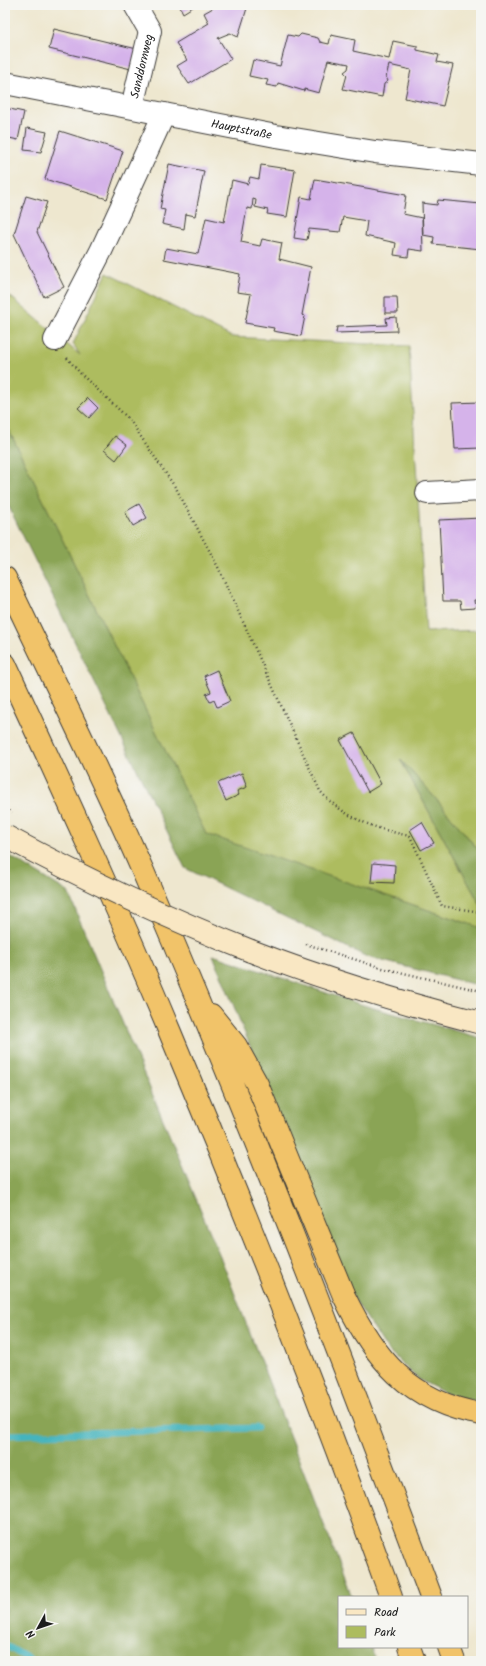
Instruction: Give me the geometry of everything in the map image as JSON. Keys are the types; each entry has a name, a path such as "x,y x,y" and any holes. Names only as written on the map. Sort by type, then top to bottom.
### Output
{"highway":[{"path":"5,578 101,778 200,1005 332,1335 431,1596"},
{"path":"5,664 77,821 172,1037 294,1338 391,1596"},
{"path":"200,1005 219,1024 236,1046 257,1084 344,1296 368,1340 394,1371 421,1393 450,1407 481,1414"},
{"path":"409,1648 414,1661"},
{"path":"449,1648 454,1661"}],"main road":[{"path":"5,836 66,868 143,905 251,951 344,984 481,1023"}],"street":[{"name":"Sanddornweg","path":"132,107 150,31 135,5"},
{"name":"Hauptstraße","path":"5,83 276,136 375,152 481,164"},
{"path":"55,340 101,251 164,114"},
{"path":"427,493 481,490"}],"path":[{"path":"55,340 73,367 129,419 181,496 218,566 320,791 334,805 357,820 379,829 410,836 442,906 481,912"},
{"path":"301,943 382,968 481,990"}],"green space":[{"path":"107,273 232,337 409,346 426,632 481,630 481,853 436,799 401,761 481,906 481,928 206,835 5,422 5,292 80,355 73,344"},
{"path":"5,422 206,834 481,928 481,986 367,957 185,868 5,499"},
{"path":"400,759 481,853 481,906"},
{"path":"5,853 68,892 220,1256 352,1596 338,1596 338,1648 371,1648 376,1661 5,1661"},
{"path":"213,955 363,1005 481,1038 481,1402 453,1397 418,1379 387,1349 351,1294"}],"building":[{"path":"179,5 196,5 183,13"},
{"path":"211,5 248,5 238,37 230,33 218,38 231,59 189,84 177,66 187,60 176,43 209,23 204,13 213,8"},
{"path":"54,29 137,49 131,69 49,49"},
{"path":"301,34 318,38 320,42 329,44 331,35 355,40 353,51 389,59 393,41 417,46 417,50 439,55 437,62 453,65 443,106 405,98 411,70 389,65 386,77 388,81 384,84 382,97 343,89 347,75 344,72 348,69 349,64 328,60 319,93 304,89 304,91 278,83 277,87 266,85 268,80 249,76 253,60 280,66 288,35 298,37"},
{"path":"5,108 24,112 18,140 5,137"},
{"path":"27,128 47,132 41,152 24,150"},
{"path":"60,131 123,151 107,199 45,179"},
{"path":"169,164 204,171 195,216 186,214 184,229 162,224 165,210 160,209"},
{"path":"261,165 295,170 287,217 267,214 268,210 255,207 256,200 253,199 252,209 247,208 241,242 260,246 262,239 282,243 279,259 311,267 302,315 305,316 301,336 273,331 274,328 245,323 251,294 237,292 240,274 164,259 166,248 198,254 206,218 224,222 232,180 248,184 250,177 259,179"},
{"path":"315,179 406,195 403,214 422,218 423,251 409,249 408,257 394,255 396,243 365,236 367,221 343,217 340,232 309,229 307,240 294,238 301,197 311,199"},
{"path":"26,196 47,202 37,232 64,287 44,297 14,234"},
{"path":"438,200 481,204 481,249 433,244 434,237 423,235 422,203 437,205"},
{"path":"385,297 397,297 398,313 385,313"},
{"path":"396,317 397,331 336,333 337,327 387,325 386,318"},
{"path":"88,398 98,408 89,418 78,408"},
{"path":"481,402 481,448 455,449 452,403"},
{"path":"115,436 127,445 116,460 104,450"},
{"path":"139,504 147,518 133,526 125,512"},
{"path":"481,518 481,600 474,600 475,608 461,609 460,601 443,601 439,520"},
{"path":"217,670 230,701 217,707 214,700 210,702 206,694 211,692 204,676"},
{"path":"354,733 381,784 368,792 340,740"},
{"path":"242,773 247,787 237,791 239,795 226,801 218,783"},
{"path":"422,822 434,843 421,850 410,830"},
{"path":"373,863 395,865 394,883 371,882"}],"waterway":[{"path":"5,1435 257,1428"},
{"path":"5,1645 32,1661"}]}
